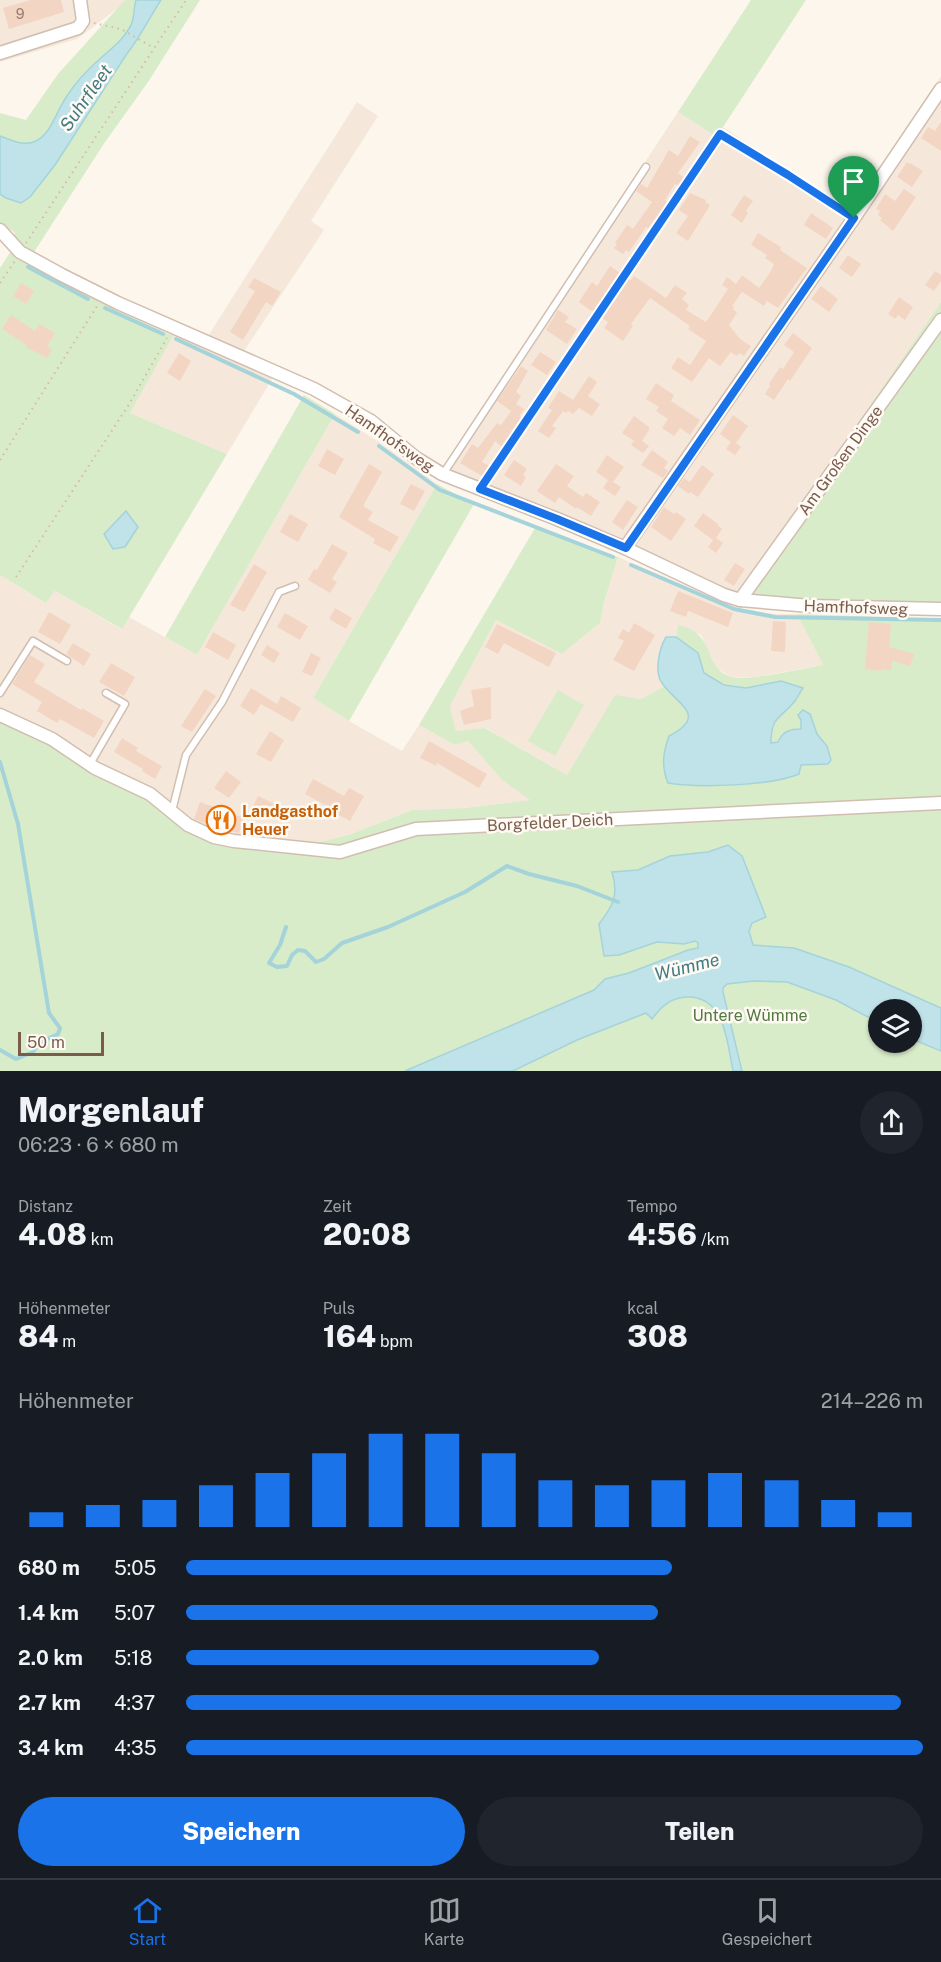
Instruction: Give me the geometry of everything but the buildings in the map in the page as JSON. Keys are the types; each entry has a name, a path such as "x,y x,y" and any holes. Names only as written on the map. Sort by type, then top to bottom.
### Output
{"street":[{"path":"0,53 78,28 83,21 80,0"},
{"path":"626,548 941,89"},
{"name":"Hamfhofsweg","path":"0,230 20,252 103,296 314,389 371,421 416,458 442,474 626,548 724,595 740,600 810,606 941,609"},
{"name":"Am Großen Dinge","path":"740,600 941,320"},
{"name":"Borgfelder Deich","path":"0,716 52,739 90,764 150,794 188,825 214,837 340,852 416,829 941,802"}],"lane":[{"path":"480,489 720,134"},
{"path":"442,474 646,167"},
{"path":"172,811 186,755 222,702 279,592 295,586"},
{"path":"0,693 33,640 67,661"},
{"path":"90,764 125,704 106,693"}],"path":[{"path":"0,284 186,0"},
{"path":"83,21 121,28 154,48"},
{"path":"720,134 854,218"},
{"path":"0,459 103,296"},
{"path":"16,577 128,406 173,328"}],"shaded area":[{"path":"0,0 125,0 121,6 77,39 0,62"},
{"path":"941,76 941,302 741,593 730,593 442,470 678,112 715,136 723,127 852,213"},
{"path":"357,102 378,116 311,221 324,230 244,351 272,379 227,454 130,413 173,328 208,336"},
{"path":"335,414 382,444 437,484 313,698 402,751 419,725 455,745 468,741 502,780 531,800 464,808 412,810 351,834 310,846 224,835 189,821 154,790 107,769 0,711 0,575 46,603 55,591 121,629 129,617 197,655"},
{"path":"618,557 737,608 774,614 797,614 823,665 756,677 732,678 716,667 701,635 678,625 676,637 666,638 658,659 660,681 665,686 641,699 615,696 567,775 486,728 456,731 450,706 496,620 562,654 600,623"}],"green space":[{"path":"125,0 200,0 34,252 18,245 14,232 0,223 0,113 26,120 58,74"},
{"path":"751,0 806,0 715,136 678,112"},
{"path":"11,251 69,286 173,336 130,413 227,454 122,629 55,591 46,603 0,575 0,268"},
{"path":"941,302 941,603 807,600 741,593"},
{"path":"304,395 335,414 197,655 165,637"},
{"path":"437,484 474,504 349,721 313,698"},
{"path":"535,528 618,557 600,623 562,654 496,620 450,706 456,731 485,728 567,775 615,695 641,699 665,686 683,706 688,718 680,730 669,736 668,783 689,786 745,783 801,765 827,764 827,746 817,734 810,714 801,720 801,729 787,731 778,742 771,743 772,732 778,718 802,688 781,681 746,688 724,685 704,673 698,653 676,637 678,625 691,629 699,635 722,672 731,677 748,678 823,665 797,614 941,619 941,1008 849,967 794,948 753,945 749,931 752,923 766,916 742,856 728,845 708,852 670,856 638,870 616,886 612,907 599,924 619,955 657,942 684,944 695,941 698,943 698,948 629,973 605,979 594,990 405,1071 0,1071 0,723 62,750 102,776 156,803 180,824 292,850 351,834 412,810 464,808 530,800 502,780 468,741 455,745 419,725"},
{"path":"558,690 584,705 555,756 528,741"},
{"name":"Untere Wümme","path":"723,960 868,1006 868,1053 922,1053 922,1018 941,1029 941,1071 450,1071"}],"water":[{"name":"Suhrfleet","path":"136,0 161,0 55,165 30,197 21,203 0,194 0,136 18,142 32,143 46,133 77,82 127,32 133,21"},
{"path":"126,511 138,527 125,547 113,549 104,534"},
{"path":"666,637 676,637 698,653 704,673 724,685 746,688 781,681 803,688 795,701 775,722 771,743 778,742 787,731 801,729 801,720 798,715 803,710 810,714 817,734 827,746 831,760 828,764 801,765 799,774 771,781 715,786 668,783 664,765 667,742 669,736 681,729 687,722 688,716 686,710 662,683 658,673 658,660"},
{"name":"Wümme","path":"728,845 742,856 766,917 752,923 749,931 753,945 794,948 849,967 921,999 868,999 868,1017 836,1000 787,982 754,981 727,984 723,992 742,1071 733,1071 726,1034 716,1012 699,998 686,997 666,1004 652,1019 646,1013 577,1040 513,1071 405,1071 594,990 605,979 629,973 698,948 698,943 695,941 684,944 657,942 619,955 604,956 599,924 608,912 615,894 612,872 638,870 670,856 708,852"},
{"path":"922,1000 941,1008 941,1051 922,1043"}],"waterway":[{"path":"28,267 88,299"},
{"path":"105,308 163,334"},
{"path":"176,339 294,394 358,432"},
{"path":"379,446 440,490 613,557"},
{"path":"631,565 734,609 775,617 941,620"},
{"path":"0,762 18,824 49,1013 60,1028 58,1034 39,1043 33,1052 16,1059 0,1050"},
{"path":"286,927 280,945 269,963 277,967 287,966 292,955 298,950 305,951 316,962 324,959 342,943 388,927 465,892 507,866 577,886 618,902"}],"place":[{"name":"Landgasthof Heuer","path":"221,820"}],"route":[{"path":"720,134 854,218 626,548 480,489 720,134"}]}
